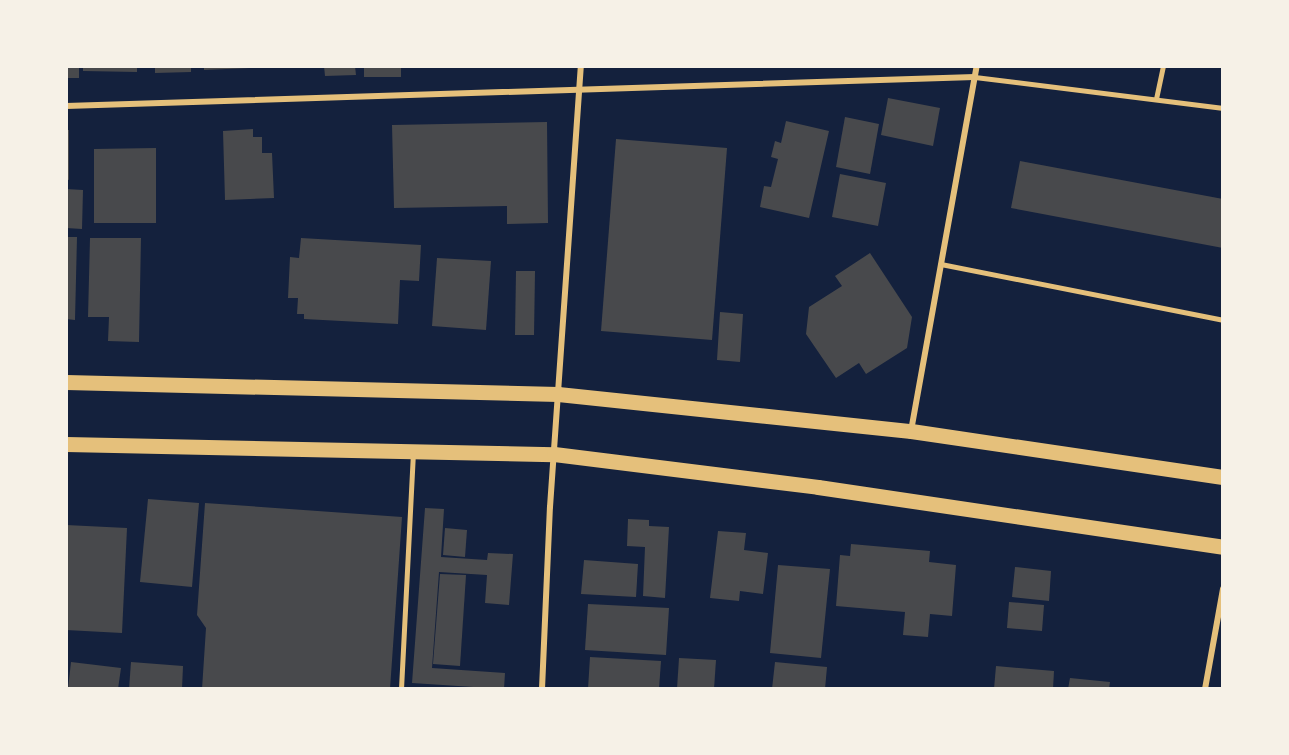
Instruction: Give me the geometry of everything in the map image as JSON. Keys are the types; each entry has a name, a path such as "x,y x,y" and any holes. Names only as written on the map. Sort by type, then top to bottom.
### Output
{"main road":[{"path":"66,382 558,394 911,431 1223,477"},
{"path":"66,444 554,454 829,489 1223,547"}],"street":[{"path":"543,689 554,454 581,66"},
{"path":"911,431 977,66"},
{"path":"66,106 579,92 975,77"},
{"path":"1205,689 1223,589"}],"lane":[{"path":"1156,99 1163,66"},
{"path":"975,77 1223,108"},
{"path":"941,264 1223,320"},
{"path":"402,689 413,451"}],"building":[{"path":"66,66 79,66 79,78 66,78"},
{"path":"83,66 137,66 137,72 83,71"},
{"path":"155,66 191,66 191,72 155,73"},
{"path":"204,66 250,66 250,68 204,70"},
{"path":"324,66 355,66 356,75 325,76"},
{"path":"364,66 401,66 401,77 364,77"},
{"path":"888,98 940,108 933,146 881,135"},
{"path":"845,117 879,124 870,174 836,167"},
{"path":"786,121 829,131 809,218 760,207 764,186 771,187 778,159 771,157 775,141 781,143"},
{"path":"547,122 548,223 507,224 507,206 394,208 392,125"},
{"path":"253,129 253,137 262,137 262,153 272,153 274,198 225,200 223,131"},
{"path":"66,130 69,130 69,180 66,179"},
{"path":"616,139 727,148 712,340 601,331"},
{"path":"156,148 156,223 94,223 94,149"},
{"path":"1020,161 1223,199 1223,248 1011,208"},
{"path":"840,174 886,183 878,226 832,217"},
{"path":"66,189 83,190 82,229 66,228"},
{"path":"66,237 77,237 75,320 66,319"},
{"path":"90,238 141,238 139,342 108,341 109,317 88,317"},
{"path":"301,238 421,245 419,281 400,280 398,324 304,319 304,314 297,314 298,298 288,298 290,257 299,258"},
{"path":"870,253 912,317 907,348 866,374 859,363 836,378 806,334 809,307 842,286 835,276"},
{"path":"437,258 491,261 486,330 432,326"},
{"path":"516,271 535,271 534,335 515,335"},
{"path":"720,312 743,314 740,362 717,360"},
{"path":"148,499 199,503 192,587 140,582"},
{"path":"205,503 402,517 390,689 202,689 206,628 197,615"},
{"path":"425,508 444,509 441,557 487,560 488,553 513,554 509,605 485,603 487,575 439,572 432,668 505,673 504,689 412,683"},
{"path":"628,519 649,520 649,526 669,527 665,598 643,596 645,547 627,546"},
{"path":"66,525 127,528 122,633 66,630"},
{"path":"445,528 467,530 465,557 443,555"},
{"path":"718,531 746,533 744,550 768,553 763,594 740,591 739,601 710,598"},
{"path":"851,544 930,551 929,562 956,565 952,616 930,614 928,637 903,635 905,612 836,606 840,555 850,556"},
{"path":"584,560 638,564 636,597 581,594"},
{"path":"778,565 830,569 821,658 770,653"},
{"path":"1015,567 1051,571 1049,601 1012,597"},
{"path":"440,574 466,575 460,666 433,664"},
{"path":"1009,602 1044,605 1042,631 1007,628"},
{"path":"588,604 669,608 666,655 585,650"},
{"path":"590,657 661,661 659,689 588,689"},
{"path":"679,658 716,660 714,689 677,689"},
{"path":"71,662 121,668 118,689 68,689"},
{"path":"131,662 183,666 182,689 129,689"},
{"path":"775,662 827,667 825,689 772,689"},
{"path":"996,666 1054,671 1053,689 994,689"},
{"path":"1070,678 1110,682 1109,689 1068,689"}]}
